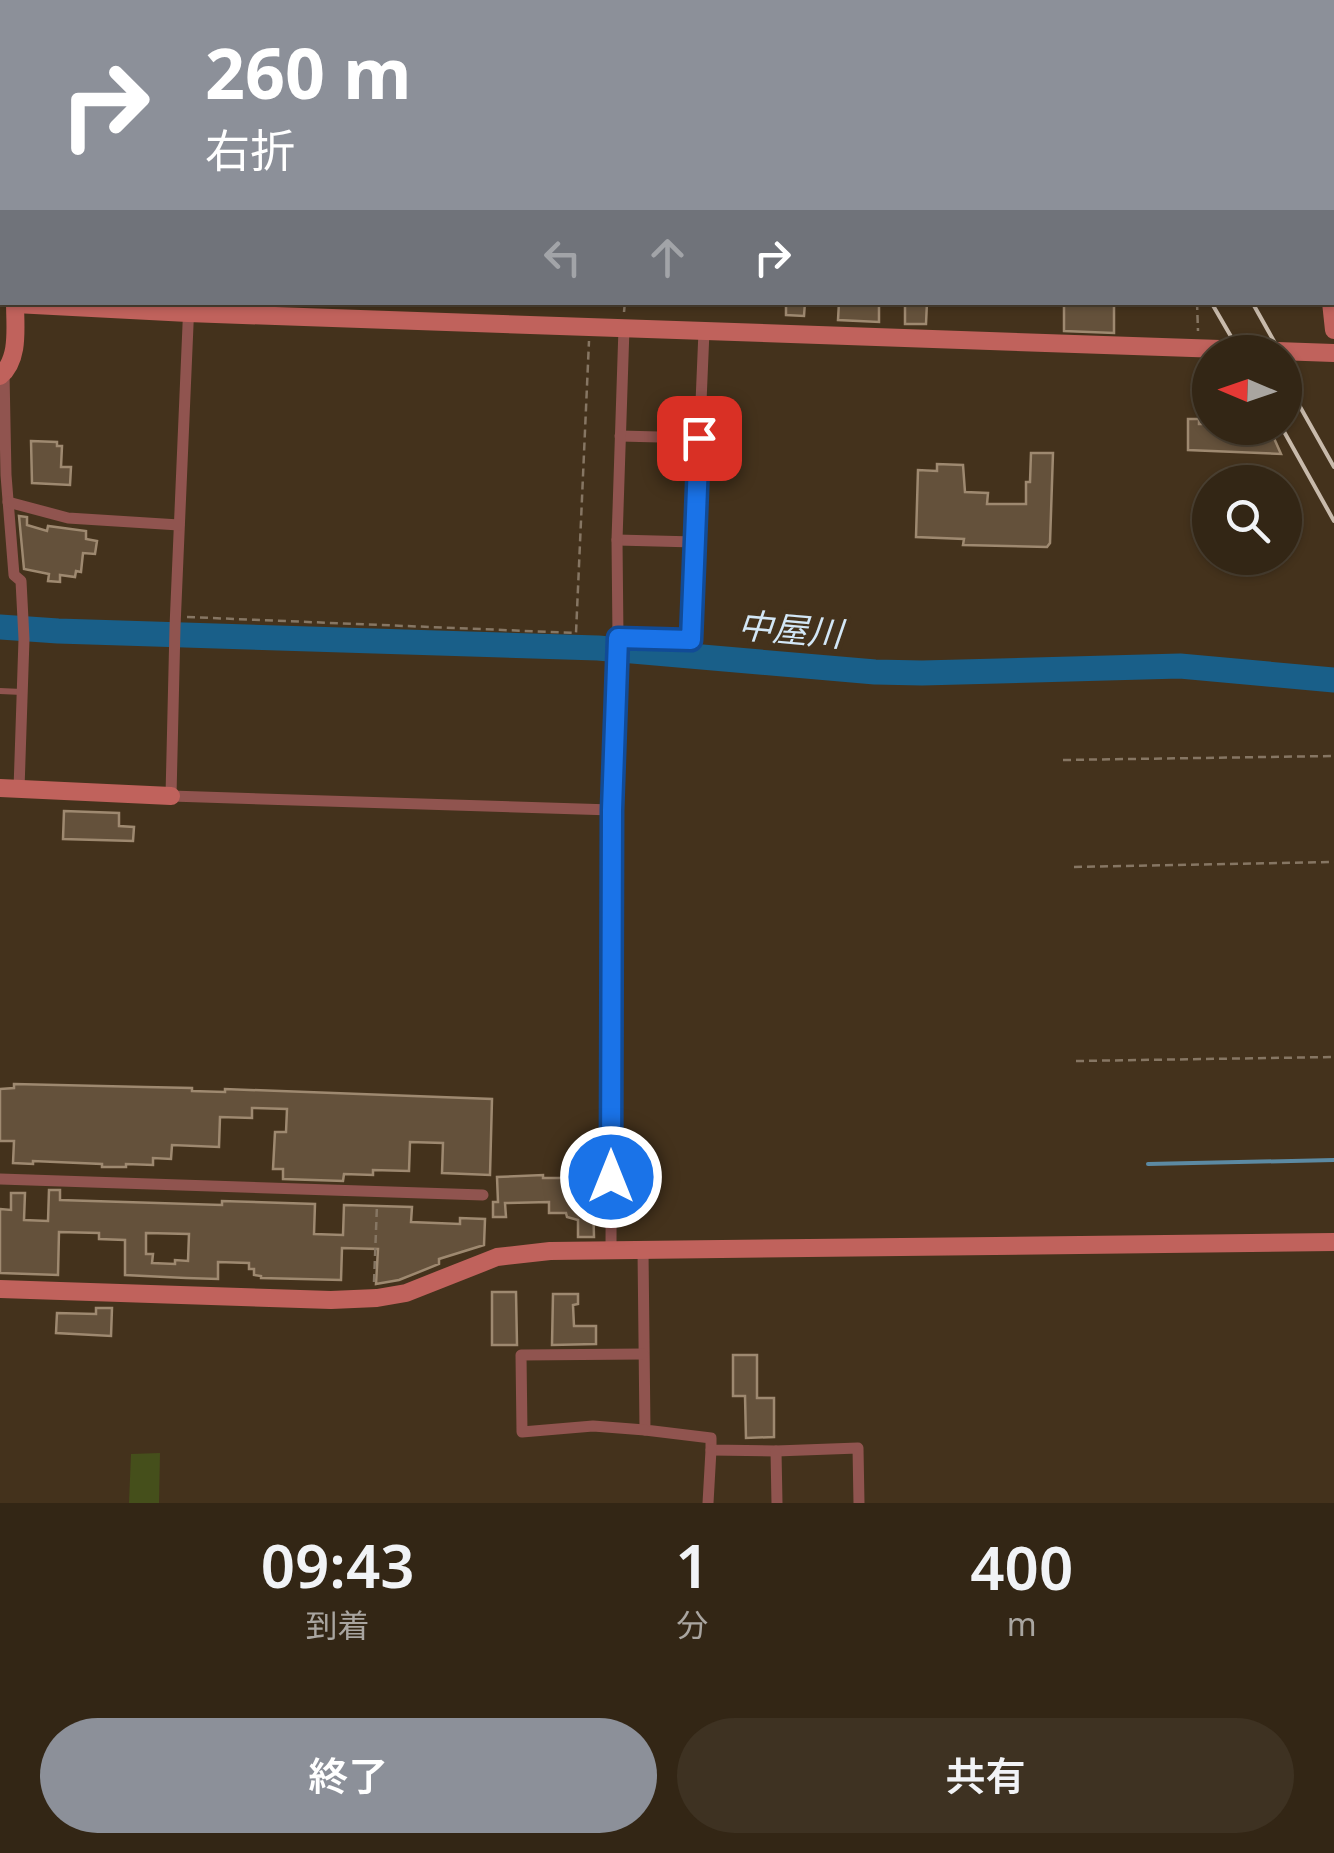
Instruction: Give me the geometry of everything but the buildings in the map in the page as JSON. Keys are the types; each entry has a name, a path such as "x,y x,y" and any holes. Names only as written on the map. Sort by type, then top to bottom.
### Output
{"street":[{"path":"15,305 15,343 9,368 2,375 5,498 14,575 21,581 24,638 23,692 10,788 612,810"},
{"path":"84,305 1192,348"},
{"path":"1332,305 1334,330"},
{"path":"171,796 188,308"},
{"path":"611,1251 612,810 624,328"},
{"path":"618,646 691,640 704,331"},
{"path":"1302,352 1334,353"},
{"path":"620,436 699,438"},
{"path":"5,498 68,518 180,525"},
{"path":"616,540 695,542"},
{"path":"0,1179 482,1195"},
{"path":"0,1290 331,1300 406,1293 497,1257 550,1251 1334,1242"},
{"path":"643,1250 645,1430"},
{"path":"643,1354 521,1355 522,1432 593,1426 711,1438 708,1503"},
{"path":"711,1450 858,1448 859,1503"},
{"path":"776,1451 776,1503"}],"lane":[{"path":"0,691 23,692"}],"path":[{"path":"1198,305 1198,335"},
{"path":"175,622 576,633 590,327"},
{"path":"1063,760 1334,756"},
{"path":"1074,866 1334,862"},
{"path":"1076,1061 1334,1057"},
{"path":"373,1298 378,1191"}],"green space":[{"path":"160,1453 159,1503 129,1503 131,1454"}],"waterway":[{"name":"中屋川","path":"0,627 598,648 875,672 1180,666 1334,680"},
{"path":"1148,1164 1334,1160"}],"railway":[{"path":"1213,305 1230,335"},
{"path":"1254,305 1270,335"},
{"path":"1302,410 1334,467"},
{"path":"1292,445 1334,521"}],"route":[{"path":"611,1177 612,810 618,638 691,640 699,438"}]}
